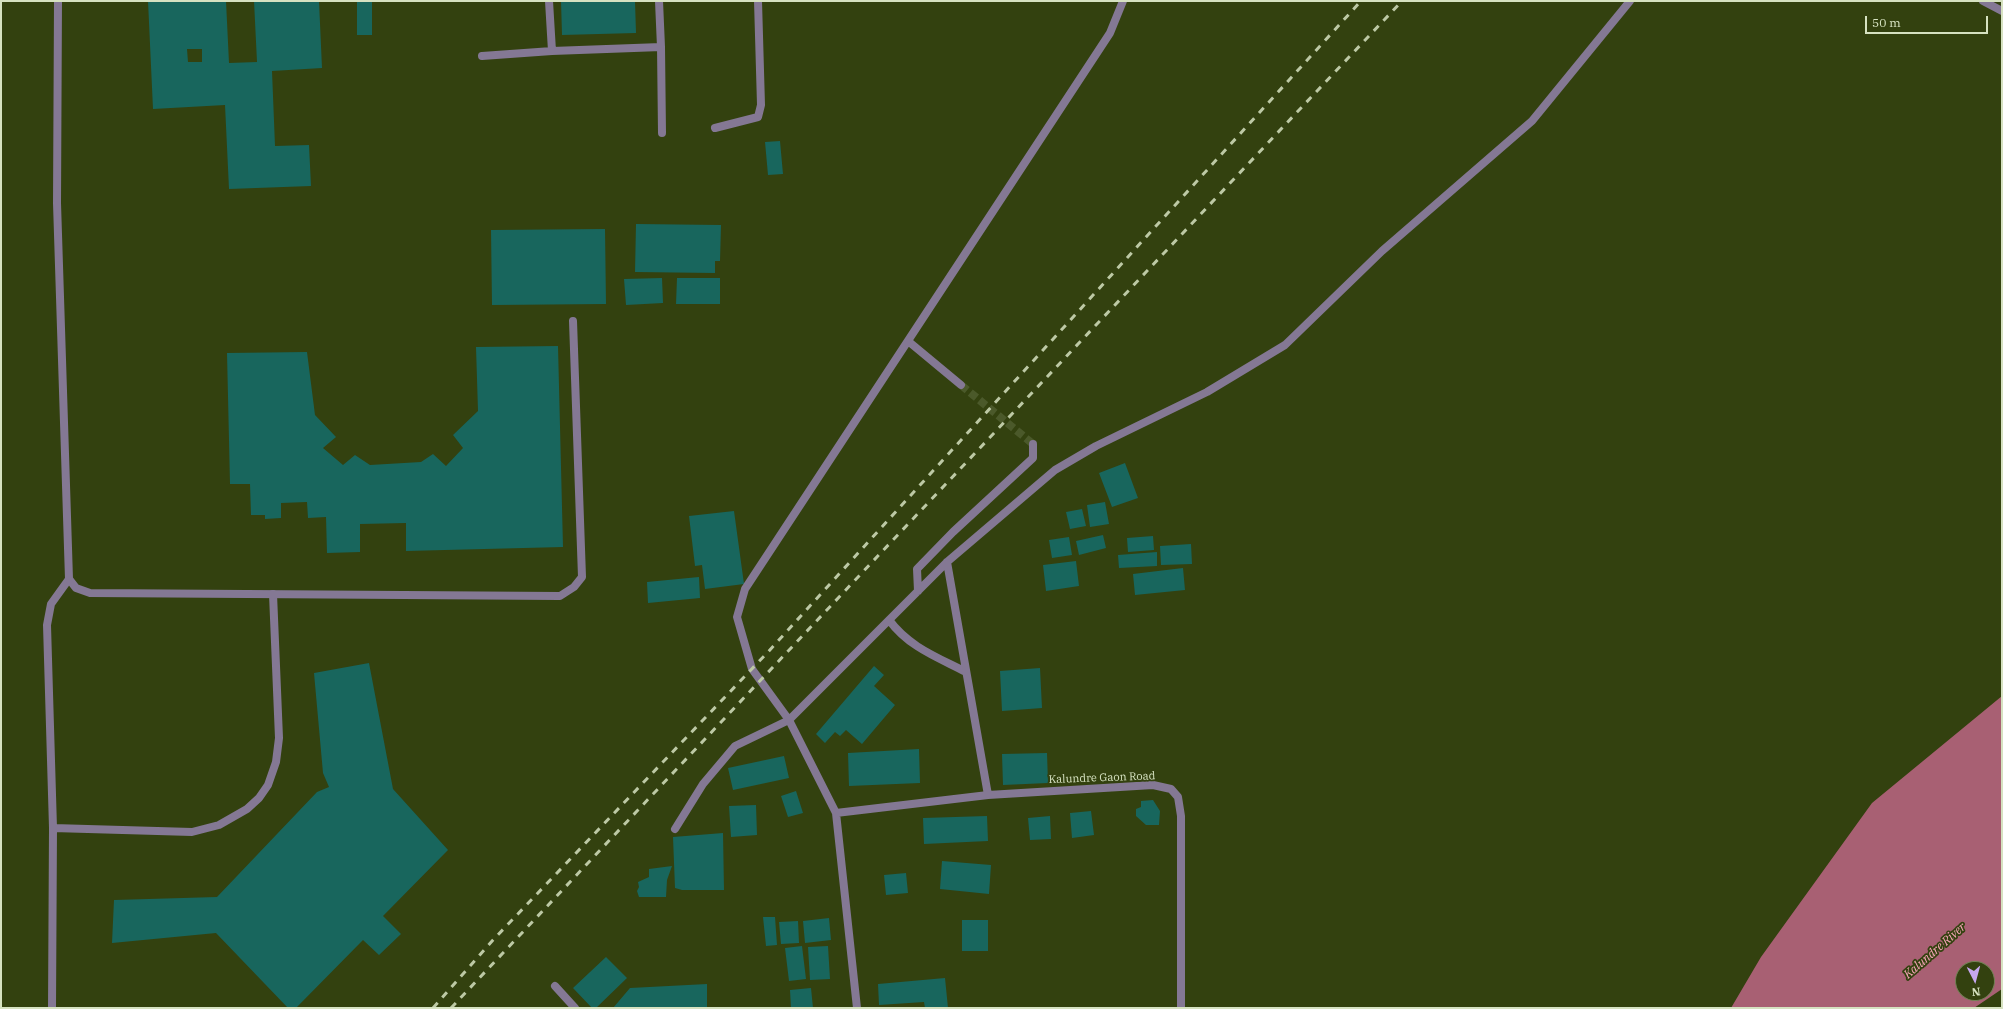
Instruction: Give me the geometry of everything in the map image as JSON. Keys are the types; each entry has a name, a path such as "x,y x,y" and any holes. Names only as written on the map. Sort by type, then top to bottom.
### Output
{"street":[{"path":"52,1008 54,828 47,625 51,604 69,580 57,203 58,1"},
{"path":"549,1 552,51"},
{"path":"659,1 662,133"},
{"path":"715,128 758,117 761,106 758,1"},
{"path":"857,1008 836,813 789,720 752,669 737,617 746,588 1110,33 1123,1"},
{"path":"675,830 703,784 735,746 789,720 947,562 1055,470 1096,446 1207,392 1285,345 1382,251 1532,121 1630,1"},
{"path":"1983,1 2002,11"},
{"path":"482,56 552,51 661,47"},
{"path":"69,580 76,588 90,593 560,596 574,587 582,577 573,321"},
{"path":"908,341 961,385"},
{"path":"918,591 917,569 953,532 1032,458 1033,444"},
{"path":"947,562 988,795"},
{"path":"54,828 192,832 220,825 247,809 259,798 268,785 276,762 279,738 273,594"},
{"path":"889,620 898,632 912,644 966,672"},
{"name":"Kalundre Gaon Road","path":"836,813 988,795 1153,785 1171,789 1178,797 1181,816 1181,1008"},
{"path":"555,986 575,1008"}],"water":[{"name":"Kalundre River","path":"2002,696 2002,989 1995,994 1995,961 1955,961 1955,1001 1984,1001 1974,1008 1731,1008 1761,957 1872,803"}],"building":[{"path":"148,1 226,1 229,63 257,62 254,1 319,1 322,68 272,71 275,146 309,145 311,186 229,189 225,105 153,109","holes":["187,49 202,49 202,62 188,62"]},
{"path":"357,1 372,1 372,35 357,35"},
{"path":"561,1 635,1 636,33 562,35"},
{"path":"780,141 783,174 768,175 765,142"},
{"path":"636,224 721,225 720,261 715,261 715,273 635,272"},
{"path":"605,229 606,304 492,305 491,230"},
{"path":"662,278 663,303 626,305 624,279"},
{"path":"677,278 720,278 720,304 676,304"},
{"path":"558,346 563,547 406,551 406,523 360,524 360,552 327,553 326,517 308,518 307,502 281,503 281,518 265,519 265,515 251,515 250,484 230,484 227,353 307,352 315,415 336,437 323,448 343,465 355,455 370,465 421,462 433,454 446,466 463,448 453,435 478,411 476,347"},
{"path":"1125,463 1138,498 1112,507 1099,473"},
{"path":"1105,502 1109,524 1090,527 1087,505"},
{"path":"1082,509 1086,526 1070,529 1066,512"},
{"path":"734,511 744,584 705,589 702,565 695,566 689,516"},
{"path":"1103,535 1106,548 1079,555 1076,541"},
{"path":"1153,536 1154,550 1128,552 1127,538"},
{"path":"1069,537 1072,555 1052,558 1049,540"},
{"path":"1191,544 1192,564 1161,565 1160,546"},
{"path":"1157,552 1157,566 1119,568 1118,555"},
{"path":"1076,561 1079,586 1046,591 1043,565"},
{"path":"1183,568 1185,590 1135,595 1133,574"},
{"path":"699,577 700,598 648,603 647,582"},
{"path":"369,663 393,789 448,850 383,916 401,934 379,955 363,940 296,1008 288,1008 216,933 112,943 114,900 217,897 317,792 329,787 323,773 314,673"},
{"path":"874,666 884,675 874,686 895,705 862,744 846,730 840,736 835,732 825,743 816,734"},
{"path":"1040,668 1042,708 1002,711 1000,671"},
{"path":"919,749 920,783 849,786 848,753"},
{"path":"1047,753 1048,783 1003,785 1002,754"},
{"path":"784,756 789,778 733,790 728,768"},
{"path":"796,791 803,813 788,817 781,796"},
{"path":"1153,800 1160,811 1159,825 1146,825 1136,816 1136,809 1141,807 1141,801"},
{"path":"756,805 757,835 731,837 729,806"},
{"path":"1091,811 1094,835 1072,838 1070,813"},
{"path":"987,816 988,841 924,844 923,818"},
{"path":"1050,816 1051,839 1030,840 1028,818"},
{"path":"723,833 724,890 682,890 675,888 673,837"},
{"path":"942,861 991,865 989,894 940,889"},
{"path":"672,866 667,880 666,897 639,897 637,891 639,887 638,882 649,877 649,869"},
{"path":"906,873 908,893 886,895 884,875"},
{"path":"763,917 775,917 777,945 766,946"},
{"path":"829,918 831,940 805,943 803,921"},
{"path":"962,920 988,920 988,951 962,951"},
{"path":"798,921 799,943 781,944 779,922"},
{"path":"802,946 806,979 789,981 785,948"},
{"path":"828,946 830,979 810,980 808,947"},
{"path":"606,957 627,978 596,1008 592,1008 573,988"},
{"path":"945,978 948,1008 925,1008 924,1002 879,1005 878,984"},
{"path":"707,984 707,1008 613,1008 630,988"},
{"path":"811,988 813,1008 791,1008 790,990"}],"tunnel":[{"path":"961,385 1033,444"}],"railway":[{"path":"433,1008 493,940 768,652 1361,1"},
{"path":"451,1008 1402,1"}]}
